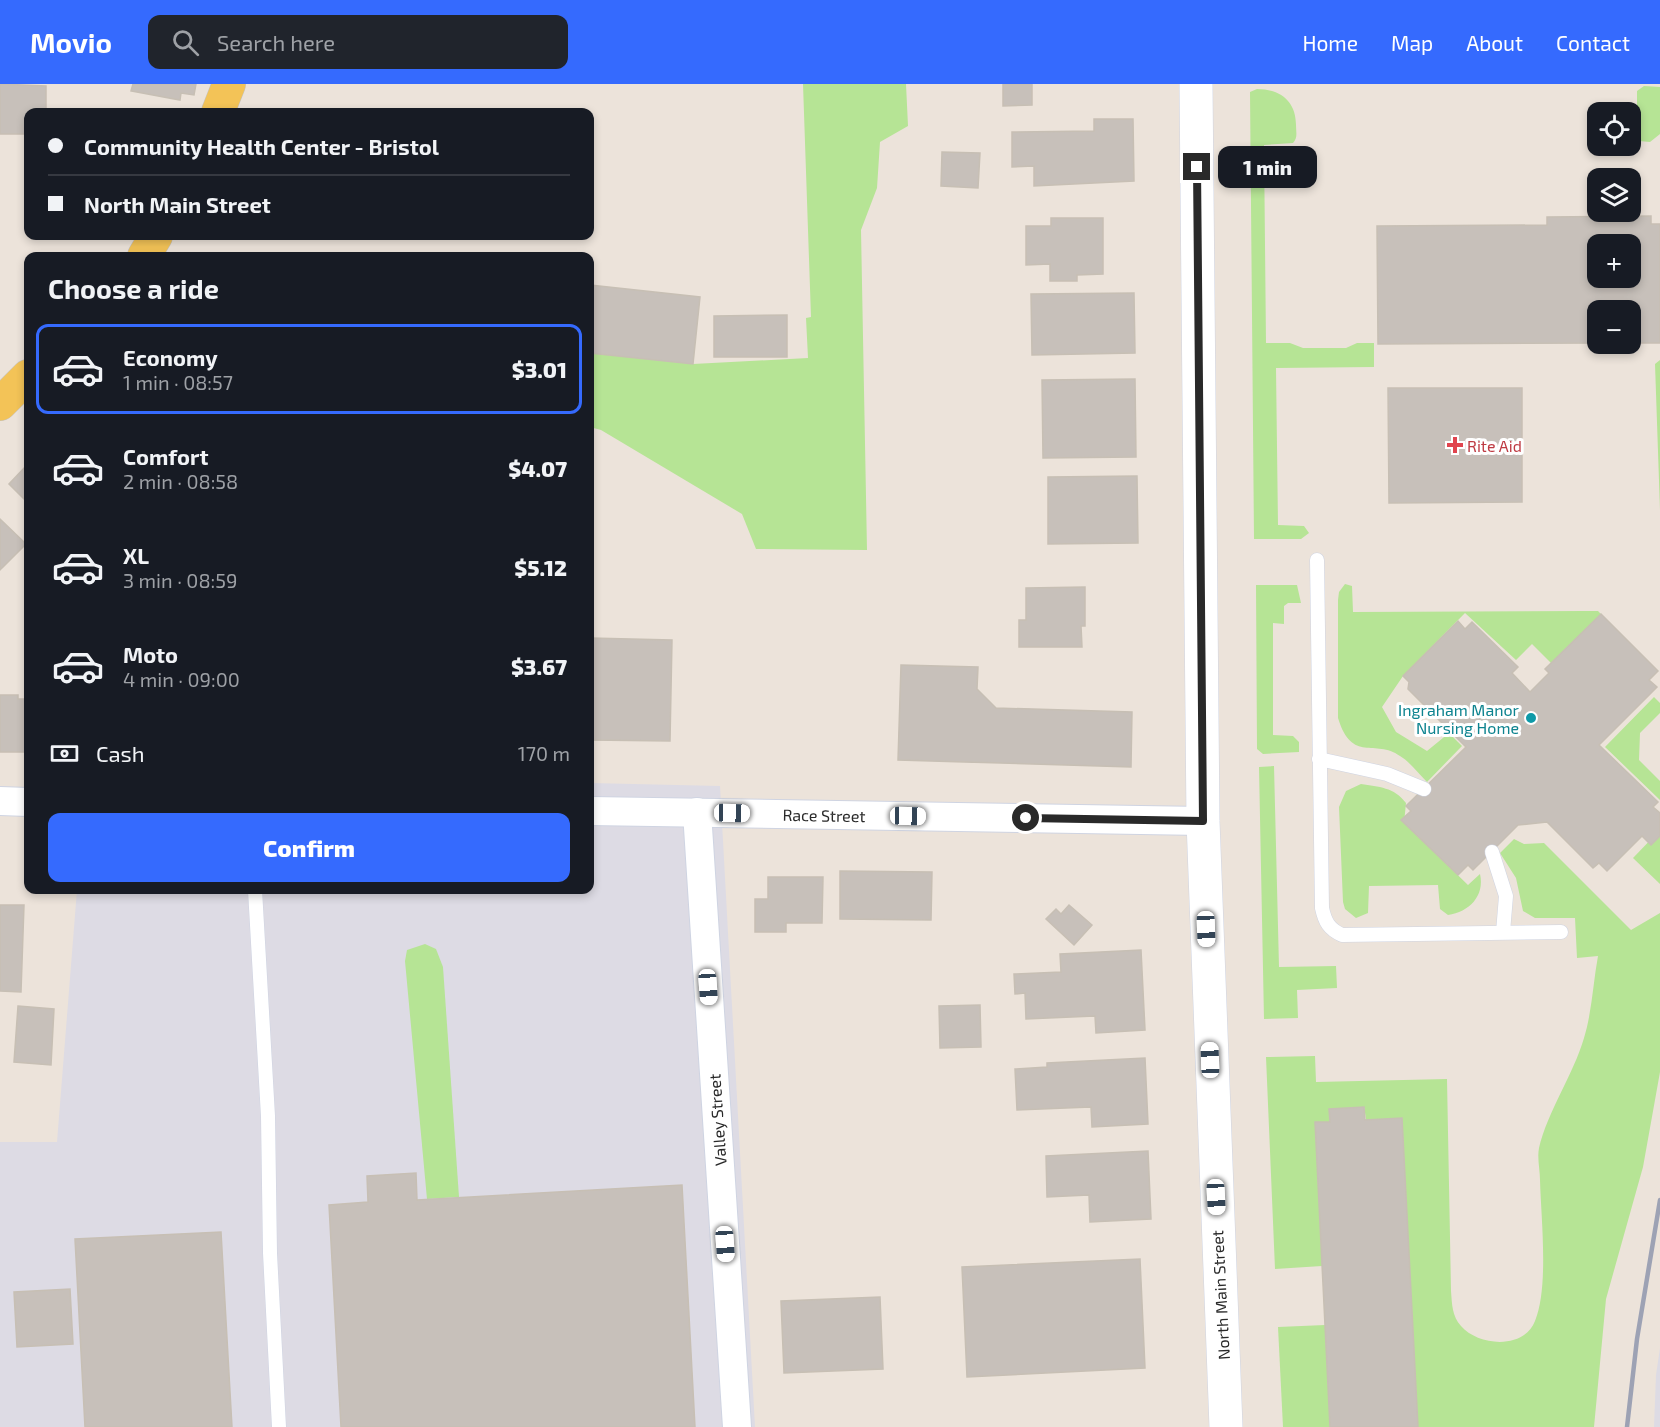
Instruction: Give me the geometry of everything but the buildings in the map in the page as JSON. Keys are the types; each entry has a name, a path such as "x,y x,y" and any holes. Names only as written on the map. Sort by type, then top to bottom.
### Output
{"main road":[{"path":"220,108 229,84"},
{"path":"0,404 24,380"}],"street":[{"name":"North Main Street","path":"1196,84 1203,821 1226,1427"},
{"path":"0,801 24,802"},
{"name":"Race Street","path":"594,811 1203,821"},
{"name":"Valley Street","path":"697,812 737,1427"}],"lane":[{"path":"1317,560 1319,759 1324,920 1332,930 1342,935 1561,932"},
{"path":"1319,759 1387,774 1424,789"},
{"path":"1492,852 1506,896 1503,932"},
{"path":"255,894 268,1116 270,1253 279,1427"}],"shaded area":[{"path":"594,783 720,786 755,1427 0,1427 0,1142 57,1142 77,894 594,894"},
{"path":"1660,1348 1660,1427 1654,1427 1656,1375"}],"green space":[{"path":"803,84 906,84 908,126 880,142 877,188 861,230 867,550 756,549 742,514 601,430 594,428 594,353 693,364 808,358 806,318 811,317"},
{"path":"1644,86 1660,87 1660,134 1650,142 1641,141 1641,102 1637,102 1637,91"},
{"path":"1257,89 1273,91 1290,103 1295,117 1296,132 1296,139 1293,143 1264,145 1266,343 1290,343 1303,348 1346,348 1357,343 1374,343 1374,367 1276,368 1278,525 1304,526 1309,533 1301,539 1254,539 1250,92"},
{"path":"1660,360 1660,510 1655,364"},
{"path":"1345,584 1352,586 1353,612 1598,611 1605,618 1556,668 1532,644 1516,660 1465,613 1403,676 1382,707 1396,732 1427,751 1449,733 1462,746 1427,782 1411,765 1391,751 1365,748 1350,741 1338,718 1338,600 1339,592"},
{"path":"1256,585 1297,585 1301,603 1288,603 1284,606 1284,624 1273,623 1273,735 1293,736 1299,742 1299,752 1263,754 1257,749"},
{"path":"1654,697 1660,703 1660,713 1640,733 1639,760 1660,781 1660,800 1605,747"},
{"path":"1274,766 1279,967 1336,966 1337,988 1297,990 1298,1018 1264,1019 1259,767"},
{"path":"1361,784 1386,789 1401,798 1406,803 1404,823 1468,885 1480,874 1478,896 1469,907 1448,915 1440,909 1438,885 1369,886 1368,913 1356,918 1345,909 1339,807 1346,791"},
{"path":"1660,830 1660,884 1633,858"},
{"path":"1514,839 1524,844 1544,843 1631,930 1660,913 1660,1072 1643,1167 1606,1299 1594,1427 1418,1427 1364,1107 1329,1109 1330,1122 1315,1122 1322,1266 1275,1269 1266,1057 1315,1056 1316,1082 1447,1079 1451,1291 1454,1314 1461,1326 1469,1333 1489,1341 1511,1341 1521,1337 1529,1330 1535,1321 1542,1290 1543,1232 1539,1148 1548,1121 1584,1038 1591,1008 1598,956 1577,958 1575,918 1535,918 1523,911 1516,878 1500,853"},
{"path":"425,944 436,949 443,967 459,1197 427,1199 405,961 407,950"},
{"path":"1325,1325 1330,1427 1283,1427 1278,1327"}],"railway":[{"path":"1627,1427 1637,1339 1660,1200"}],"place":[{"name":"Rite Aid","path":"1455,445"},
{"name":"Ingraham Manor Nursing Home","path":"1531,718"}],"route":[{"path":"1026,818 1203,821 1197,167"}]}
